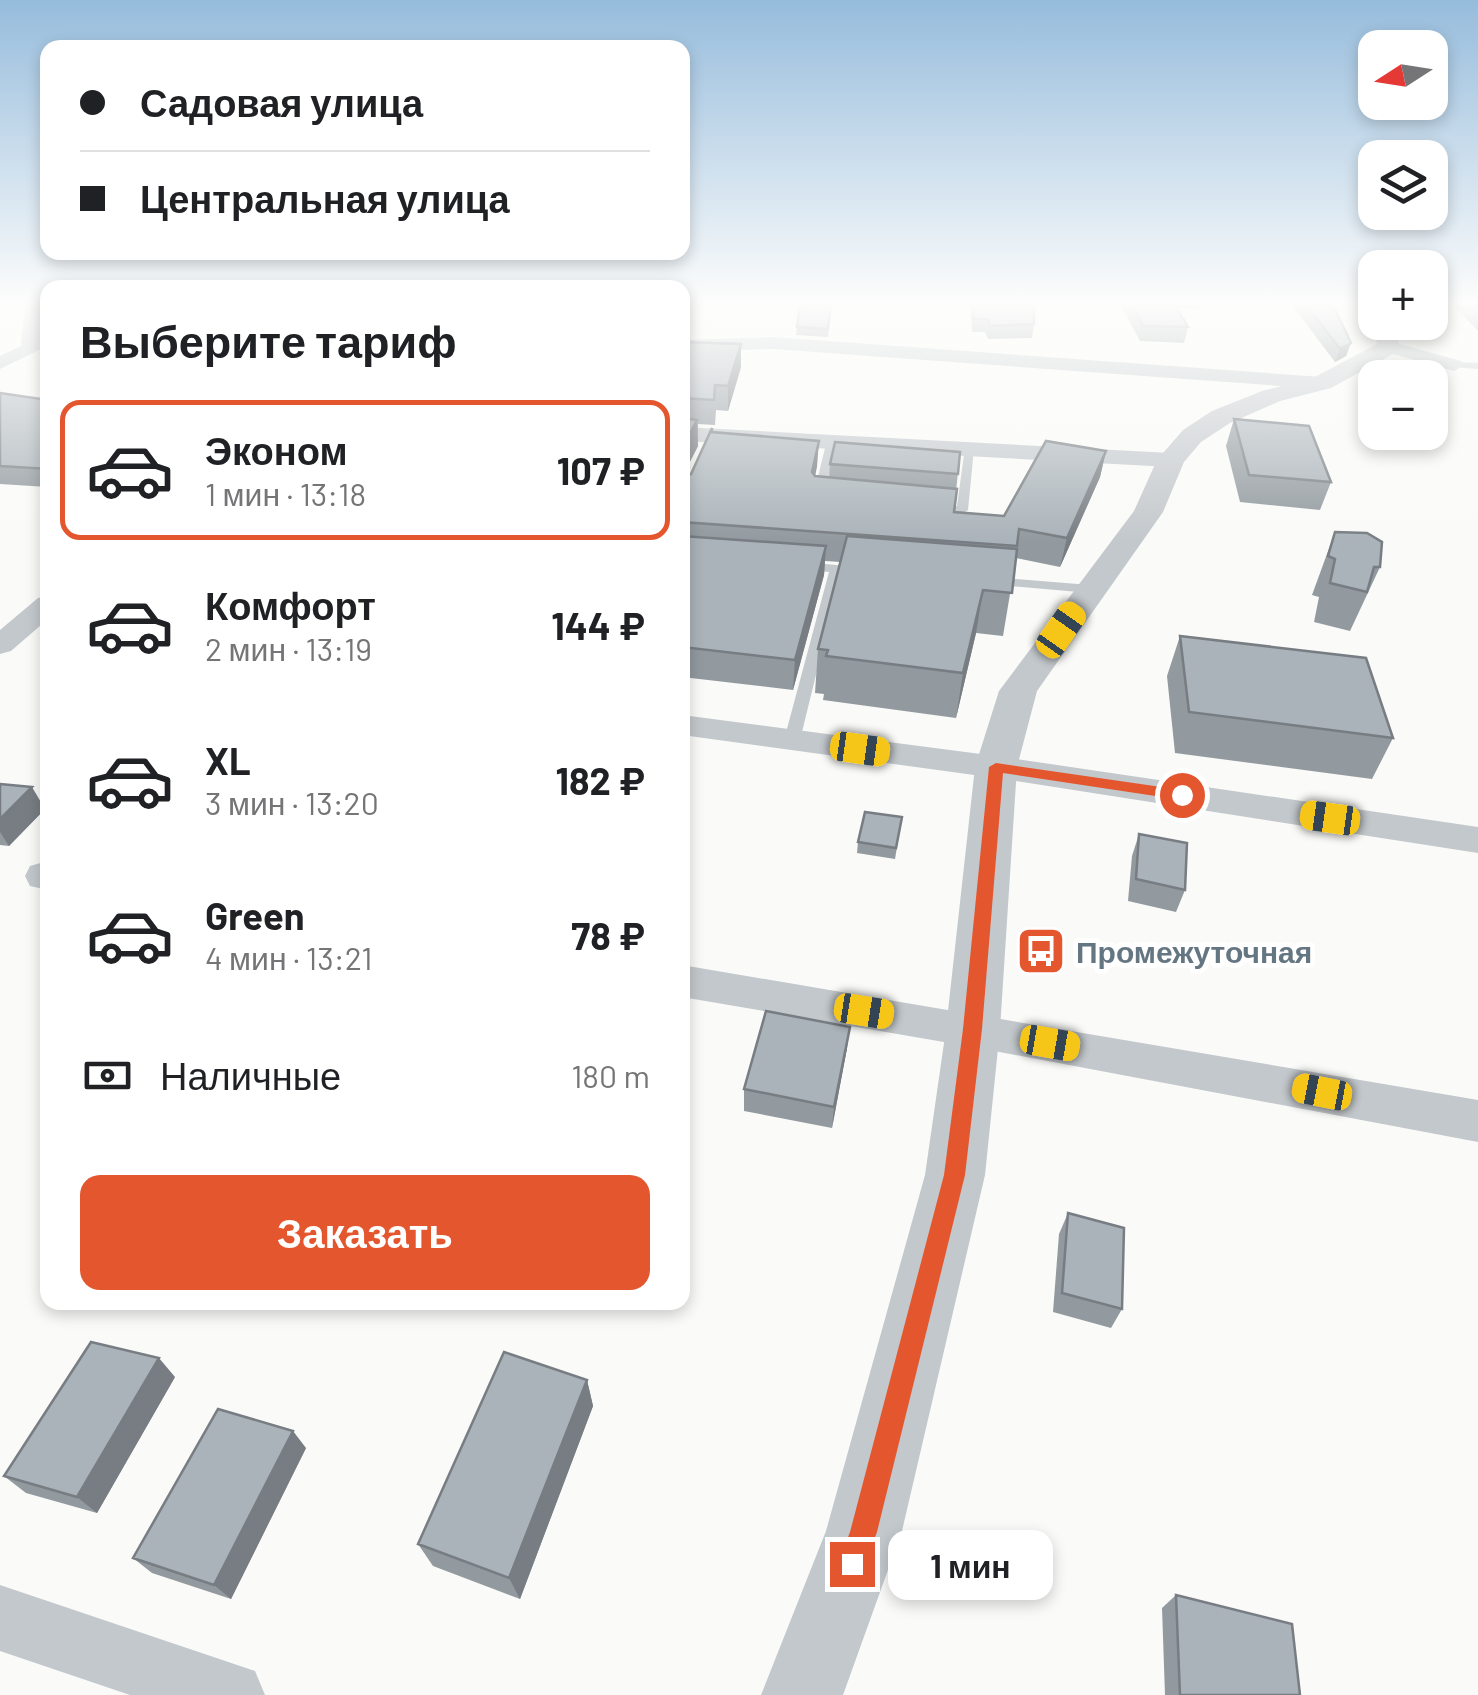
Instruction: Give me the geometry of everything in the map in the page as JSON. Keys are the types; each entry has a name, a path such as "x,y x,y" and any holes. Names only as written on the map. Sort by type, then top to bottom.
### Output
{"street":[{"path":"802,1695 864,1532 955,1175 973,1029 996,767 1018,691 1148,512 1171,460 1192,436 1221,416 1271,396 1318,384"},
{"path":"690,437 709,443 831,442 1171,460"},
{"path":"7,640 40,611"},
{"path":"7,640 40,640"},
{"path":"690,726 996,767 1478,840"},
{"path":"690,982 973,1029 1478,1121"},
{"path":"0,1618 232,1695"}],"lane":[{"path":"831,442 818,498 836,500"},
{"path":"926,507 962,510 970,449"},
{"path":"778,564 875,572"},
{"path":"792,740 836,569"},
{"path":"973,580 1090,588"}],"building":[{"path":"690,384 729,384 715,385 714,400 690,398"},
{"path":"0,393 40,399 40,468 0,466"},
{"path":"1234,419 1309,426 1331,482 1249,475"},
{"path":"712,428 712,432 819,441 812,472 815,476 957,489 954,512 1004,516 1046,441 1106,451 1067,538 1019,529 1017,546 690,523 691,474"},
{"path":"835,442 960,452 958,474 830,464"},
{"path":"1335,532 1367,533 1382,542 1380,567 1374,567 1367,592 1330,583 1335,559 1328,556"},
{"path":"847,536 1017,549 1012,593 983,590 963,673 826,656 828,650 818,649"},
{"path":"690,537 826,546 795,660 690,648"},
{"path":"1180,636 1366,658 1393,738 1189,712"},
{"path":"0,784 32,787 0,819"},
{"path":"865,812 902,817 896,848 858,842"},
{"path":"1139,834 1187,843 1185,890 1136,879"},
{"path":"766,1011 850,1027 834,1107 744,1089"},
{"path":"1068,1213 1124,1228 1122,1309 1062,1293"},
{"path":"91,1342 159,1358 77,1497 4,1476"},
{"path":"504,1352 587,1380 509,1578 418,1544"},
{"path":"218,1409 293,1431 214,1585 133,1558"},
{"path":"1176,1595 1292,1624 1300,1695 1180,1695"}],"place":[{"name":"Промежуточная","path":"1041,951"}],"route":[{"path":"852,1564 864,1532 955,1175 973,1029 996,767 1182,795"}]}
